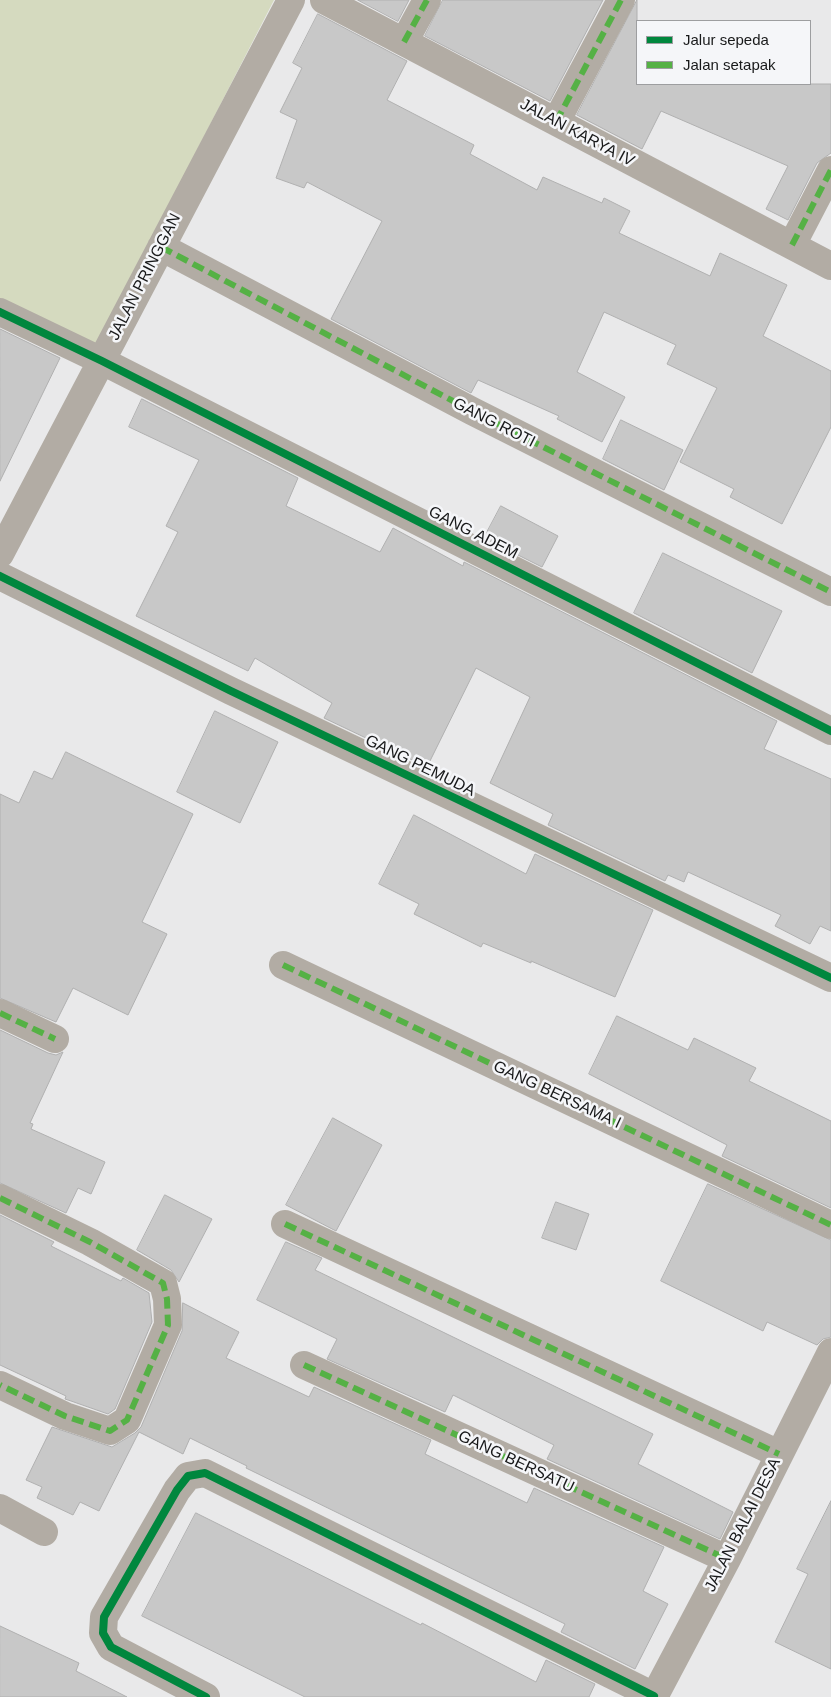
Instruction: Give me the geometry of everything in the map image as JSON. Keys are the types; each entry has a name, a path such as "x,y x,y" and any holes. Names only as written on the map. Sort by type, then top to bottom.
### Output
{"street":[{"name":"JALAN PRINGGAN","path":"0,554 290,0"},
{"name":"JALAN KARYA IV","path":"324,0 831,266"},
{"path":"404,42 427,0"},
{"path":"556,122 621,0"},
{"path":"792,246 831,170"},
{"name":"GANG ROTI","path":"161,247 472,412 831,592"},
{"name":"GANG ADEM","path":"0,312 102,361 831,731"},
{"name":"GANG PEMUDA","path":"0,576 240,695 831,978"},
{"name":"GANG BERSAMA I","path":"283,965 831,1225"},
{"path":"0,1013 55,1039"},
{"path":"0,1198 90,1242 163,1283 167,1299 168,1325 127,1420 110,1431 65,1416 0,1386"},
{"path":"285,1224 778,1454"},
{"name":"JALAN BALAI DESA","path":"654,1696 727,1559 778,1454 831,1352"},
{"name":"GANG BERSATU","path":"304,1365 727,1559"},
{"path":"206,1697 111,1648 103,1633 104,1617 177,1490 188,1476 205,1473 654,1696"},
{"path":"0,1508 44,1532"}],"green space":[{"path":"0,0 274,0 96,347 0,298"}],"building":[{"path":"358,0 409,0 398,21"},
{"path":"443,0 603,0 550,101 425,36"},
{"path":"637,0 636,85 831,84 831,153 817,163 788,220 766,209 788,166 661,111 642,149 577,115"},
{"path":"318,14 407,61 387,100 474,145 470,154 537,190 543,177 602,203 604,198 630,211 619,233 710,276 720,253 787,285 763,336 831,371 831,427 782,524 730,497 734,489 680,462 717,388 667,364 676,345 604,312 577,372 625,397 602,442 557,419 559,416 478,380 471,393 331,319 382,221 307,182 304,188 276,178 297,120 280,112 302,68 293,63"},
{"path":"0,329 60,358 0,481"},
{"path":"142,399 298,478 286,506 380,552 393,528 463,566 464,562 777,721 764,749 831,779 831,931 820,926 810,944 775,926 781,915 688,872 684,882 668,875 665,881 548,825 553,814 490,783 530,697 476,668 427,767 324,718 332,703 255,658 248,671 136,616 178,532 166,526 199,460 129,427"},
{"path":"621,420 683,450 664,490 603,459"},
{"path":"501,506 558,536 542,567 484,538"},
{"path":"663,553 782,611 752,673 634,613"},
{"path":"215,711 278,742 240,823 177,792"},
{"path":"66,752 193,814 142,922 167,934 128,1015 73,988 56,1022 0,998 0,794 19,803 34,771 52,779"},
{"path":"414,815 526,874 535,854 653,910 615,997 531,961 531,963 483,943 481,947 414,914 419,904 379,884"},
{"path":"617,1016 688,1050 694,1038 756,1068 749,1081 831,1121 831,1208 722,1156 727,1145 589,1074"},
{"path":"0,1030 48,1053 56,1055 63,1052 30,1123 33,1124 31,1129 105,1162 91,1194 78,1188 66,1213 0,1183"},
{"path":"333,1118 382,1145 336,1231 286,1205"},
{"path":"708,1184 831,1240 831,1337 823,1339 817,1345 767,1322 763,1331 661,1281"},
{"path":"165,1195 212,1219 179,1282 171,1270 137,1250"},
{"path":"556,1202 589,1214 576,1250 542,1238"},
{"path":"0,1215 54,1242 51,1246 121,1281 123,1278 149,1293 152,1322 115,1409 108,1414 65,1399 66,1396 0,1365"},
{"path":"286,1242 322,1258 315,1270 653,1434 638,1464 733,1512 720,1539 547,1459 554,1445 453,1395 445,1412 327,1359 337,1339 257,1300"},
{"path":"183,1303 239,1332 226,1358 309,1397 314,1387 431,1440 425,1454 527,1503 534,1488 664,1547 643,1591 668,1604 635,1669 561,1632 565,1624 246,1468 247,1466 190,1438 183,1454 139,1432 99,1511 80,1502 73,1515 37,1498 42,1487 26,1480 52,1427 112,1447 135,1433 141,1427 182,1331"},
{"path":"831,1501 831,1669 775,1642 808,1574 797,1569"},
{"path":"196,1513 421,1625 422,1623 536,1682 546,1660 595,1684 589,1697 305,1697 142,1616"},
{"path":"0,1626 79,1663 76,1671 127,1697 0,1697"}],"marked path":[{"path":"404,42 427,0"},
{"path":"556,122 621,0"},
{"path":"792,245 831,170"},
{"path":"161,247 472,411 831,592"},
{"path":"283,965 831,1225"},
{"path":"0,1013 55,1039"},
{"path":"0,1198 90,1242 163,1283 167,1299 168,1325 127,1420 110,1431 65,1416 0,1385"},
{"path":"285,1224 779,1454"},
{"path":"304,1365 727,1559"}],"cycle path":[{"path":"0,312 102,361 831,731"},
{"path":"0,576 231,691 831,978"},
{"path":"206,1697 111,1647 103,1633 104,1617 177,1490 188,1476 205,1473 654,1696"}]}
